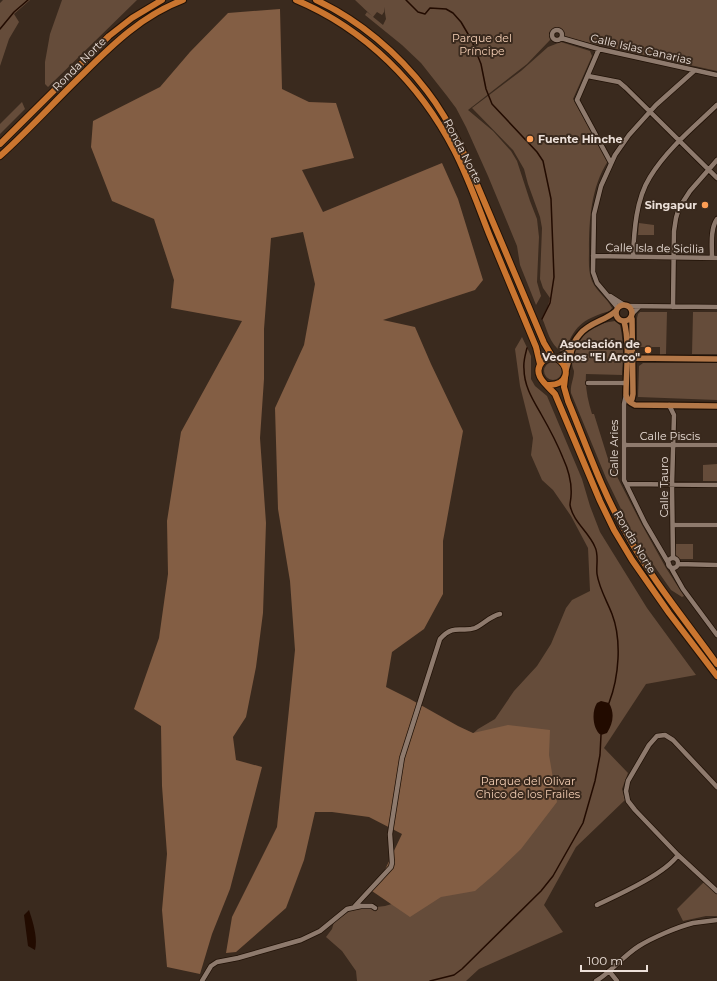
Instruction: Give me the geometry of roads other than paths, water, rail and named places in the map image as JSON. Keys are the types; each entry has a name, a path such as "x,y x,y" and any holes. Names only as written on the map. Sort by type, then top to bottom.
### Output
{"highway":[{"name":"Ronda Norte","path":"0,144 109,36 132,18 162,0"},
{"name":"Ronda Norte","path":"0,156 118,40 149,16 183,0"},
{"name":"Ronda Norte","path":"296,0 341,23 374,47 405,78 432,113 455,151 536,346 540,364 538,370 539,376 542,382 548,385 555,394 614,530 632,560 717,676"},
{"name":"Ronda Norte","path":"316,0 362,27 395,55 427,90 446,119 462,149 544,343 555,358 563,362 566,370 564,387 568,401 623,528 639,555 717,664"},
{"path":"540,364 546,359 555,358"},
{"path":"548,385 559,383 565,378"}],"main road":[{"path":"555,358 569,352 579,335 588,326 609,318 621,320 632,316 631,309 626,305 617,310 609,318"},
{"name":"Calle Aries","path":"617,310 627,332 633,396 629,401"},
{"name":"Calle Aries","path":"626,395 626,383 630,359 632,316"},
{"path":"566,370 573,346"},
{"path":"630,359 717,359"},
{"path":"626,395 629,401 635,405 717,406"}],"street":[{"name":"Calle Islas Canarias","path":"561,38 598,49 717,75"},
{"path":"598,49 577,100 611,163"},
{"path":"617,310 607,294 597,283 593,272 594,214 601,186 615,155 629,135 680,82 694,71"},
{"path":"588,76 619,82 717,178"},
{"path":"633,257 635,221 641,197 649,178 664,158 717,104"},
{"path":"607,156 615,155"},
{"path":"674,307 674,231 676,218 679,208 690,191 717,160"},
{"path":"715,258 712,238 717,219"},
{"name":"Calle Isla de Sicilia","path":"593,256 715,258"},
{"path":"607,294 626,305 639,307 717,307"},
{"path":"632,316 639,307"},
{"path":"588,383 626,383"},
{"name":"Calle Aries","path":"626,395 624,404 624,480 645,523 683,589 717,635"},
{"name":"Calle Tauro","path":"669,405 674,415 672,485 673,558"},
{"name":"Calle Tauro","path":"674,415 680,405"},
{"name":"Calle Piscis","path":"624,445 717,445"},
{"path":"626,484 717,485"},
{"path":"673,525 717,525"},
{"path":"678,564 678,560 673,558 669,560 669,565 674,568 678,564 717,565"},
{"path":"354,906 391,867 390,834 402,758 440,639 454,629 473,629 492,616 500,614"},
{"path":"717,787 673,740 665,735 658,736 649,745 628,781 626,792 628,801 635,810 678,855 717,891"},
{"path":"597,905 632,888 666,866 678,855"},
{"path":"202,981 211,966 217,962 238,958 301,940 320,931 347,909 354,906 372,906 375,908"},
{"path":"596,981 639,946 669,932 692,924 717,920"},
{"path":"609,971 617,981"}],"waterway":[{"path":"0,29 14,12 28,0"},
{"path":"406,0 418,12 425,14 430,8 446,9 453,13 461,22 471,39 481,64 486,89 492,104 537,152 543,161 551,199 554,277 550,303 542,319"},
{"path":"527,348 524,359 524,375 527,387 565,462 570,482 570,505 574,517 589,536 596,550 598,579 615,624 618,658 615,682 609,703"},
{"path":"430,981 454,975 462,969 541,891 553,876 583,823 595,781 600,755 601,735"}],"place":[{"name":"Fuente Hinche","path":"530,139"},
{"name":"Singapur","path":"705,205"},
{"name":"Asociación de Vecinos \"El Arco\"","path":"648,350"}],"park label":[{"name":"Parque del Príncipe","path":"482,44"},
{"name":"Parque del Olivar Chico de los Frailes","path":"528,787"}]}
